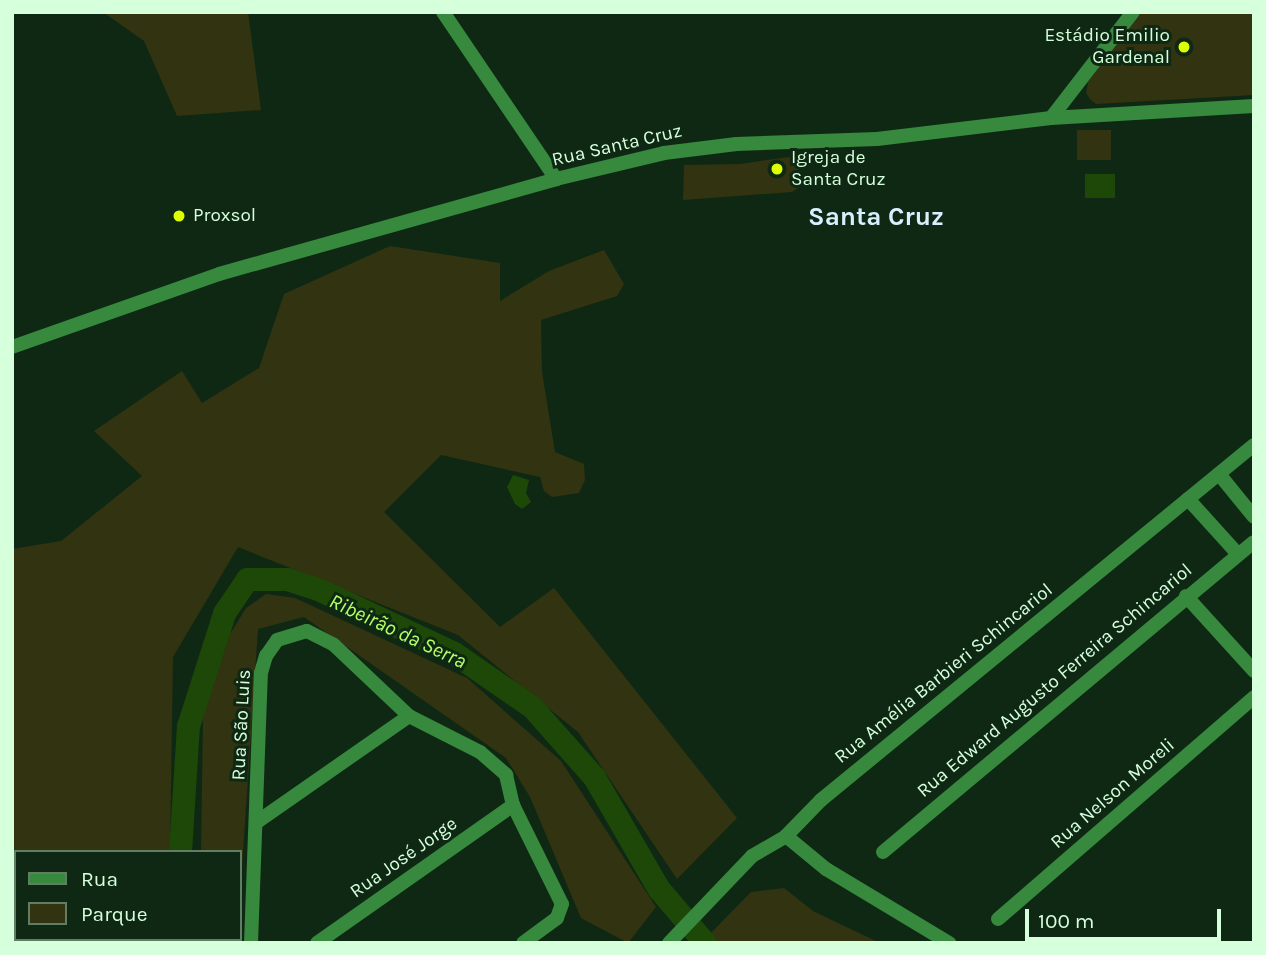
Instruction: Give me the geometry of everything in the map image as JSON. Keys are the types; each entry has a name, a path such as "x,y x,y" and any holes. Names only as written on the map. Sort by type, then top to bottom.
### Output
{"street":[{"path":"443,12 556,179"},
{"path":"1051,118 1133,12"},
{"name":"Rua Santa Cruz","path":"12,347 219,274 556,179 698,147 877,139 1051,118 1254,106"},
{"name":"Rua Amélia Barbieri Schincariol","path":"670,942 752,856 786,836 821,800 1254,445"},
{"path":"1219,474 1254,517"},
{"path":"1188,499 1237,553"},
{"name":"Rua Edward Augusto Ferreira Schincariol","path":"883,852 1237,553 1254,542"},
{"path":"1186,596 1254,671"},
{"name":"Rua São Luis","path":"251,943 261,673 266,656 277,640 307,631 334,645 409,716 481,752 506,775 513,805 562,904 557,918 523,943"},
{"name":"Rua Nelson Moreli","path":"998,919 1254,697"},
{"path":"257,822 409,716"},
{"name":"Rua José Jorge","path":"317,943 513,805"},
{"path":"786,836 826,869 949,943"}],"green space":[{"path":"103,12 248,12 261,110 177,116 144,41"},
{"name":"Estádio Emilio Gardenal","path":"1141,12 1254,12 1254,95 1096,104 1086,93 1088,82"},
{"path":"1077,130 1111,130 1111,160 1077,160"},
{"path":"796,156 801,186 792,192 683,200 684,165 740,164"},
{"path":"390,246 500,263 500,301 549,271 604,250 624,284 617,296 541,320 542,372 555,452 584,464 585,480 579,493 552,497 544,491 540,477 441,455 384,512 500,627 554,588 737,818 677,879 578,732 458,635 238,547 173,657 170,850 14,850 14,898 12,549 61,541 142,476 94,431 182,371 202,403 259,368 284,294"},
{"path":"266,594 295,598 467,678 561,761 656,907 628,943 581,918 530,797 506,758 304,617 258,629 242,867 242,850 201,850 203,717 230,634 246,608"},
{"path":"784,888 813,911 880,943 701,943 751,892"}],"shaded area":[{"path":"1085,174 1115,174 1115,198 1085,198"},
{"path":"513,475 529,480 526,493 531,502 522,509 515,504 507,487"}],"waterway":[{"name":"Ribeirão da Serra","path":"180,850 188,726 224,613 247,579 287,579 320,590 454,653 532,707 594,777 658,888 705,943"},
{"name":"Ribeirão da Serra","path":"36,941 40,943"}],"place":[{"name":"Estádio Emilio Gardenal","path":"1184,47"},
{"name":"Igreja de Santa Cruz","path":"777,169"},
{"name":"Proxsol","path":"179,216"}],"district":[{"name":"Santa Cruz","path":"876,217"}]}
